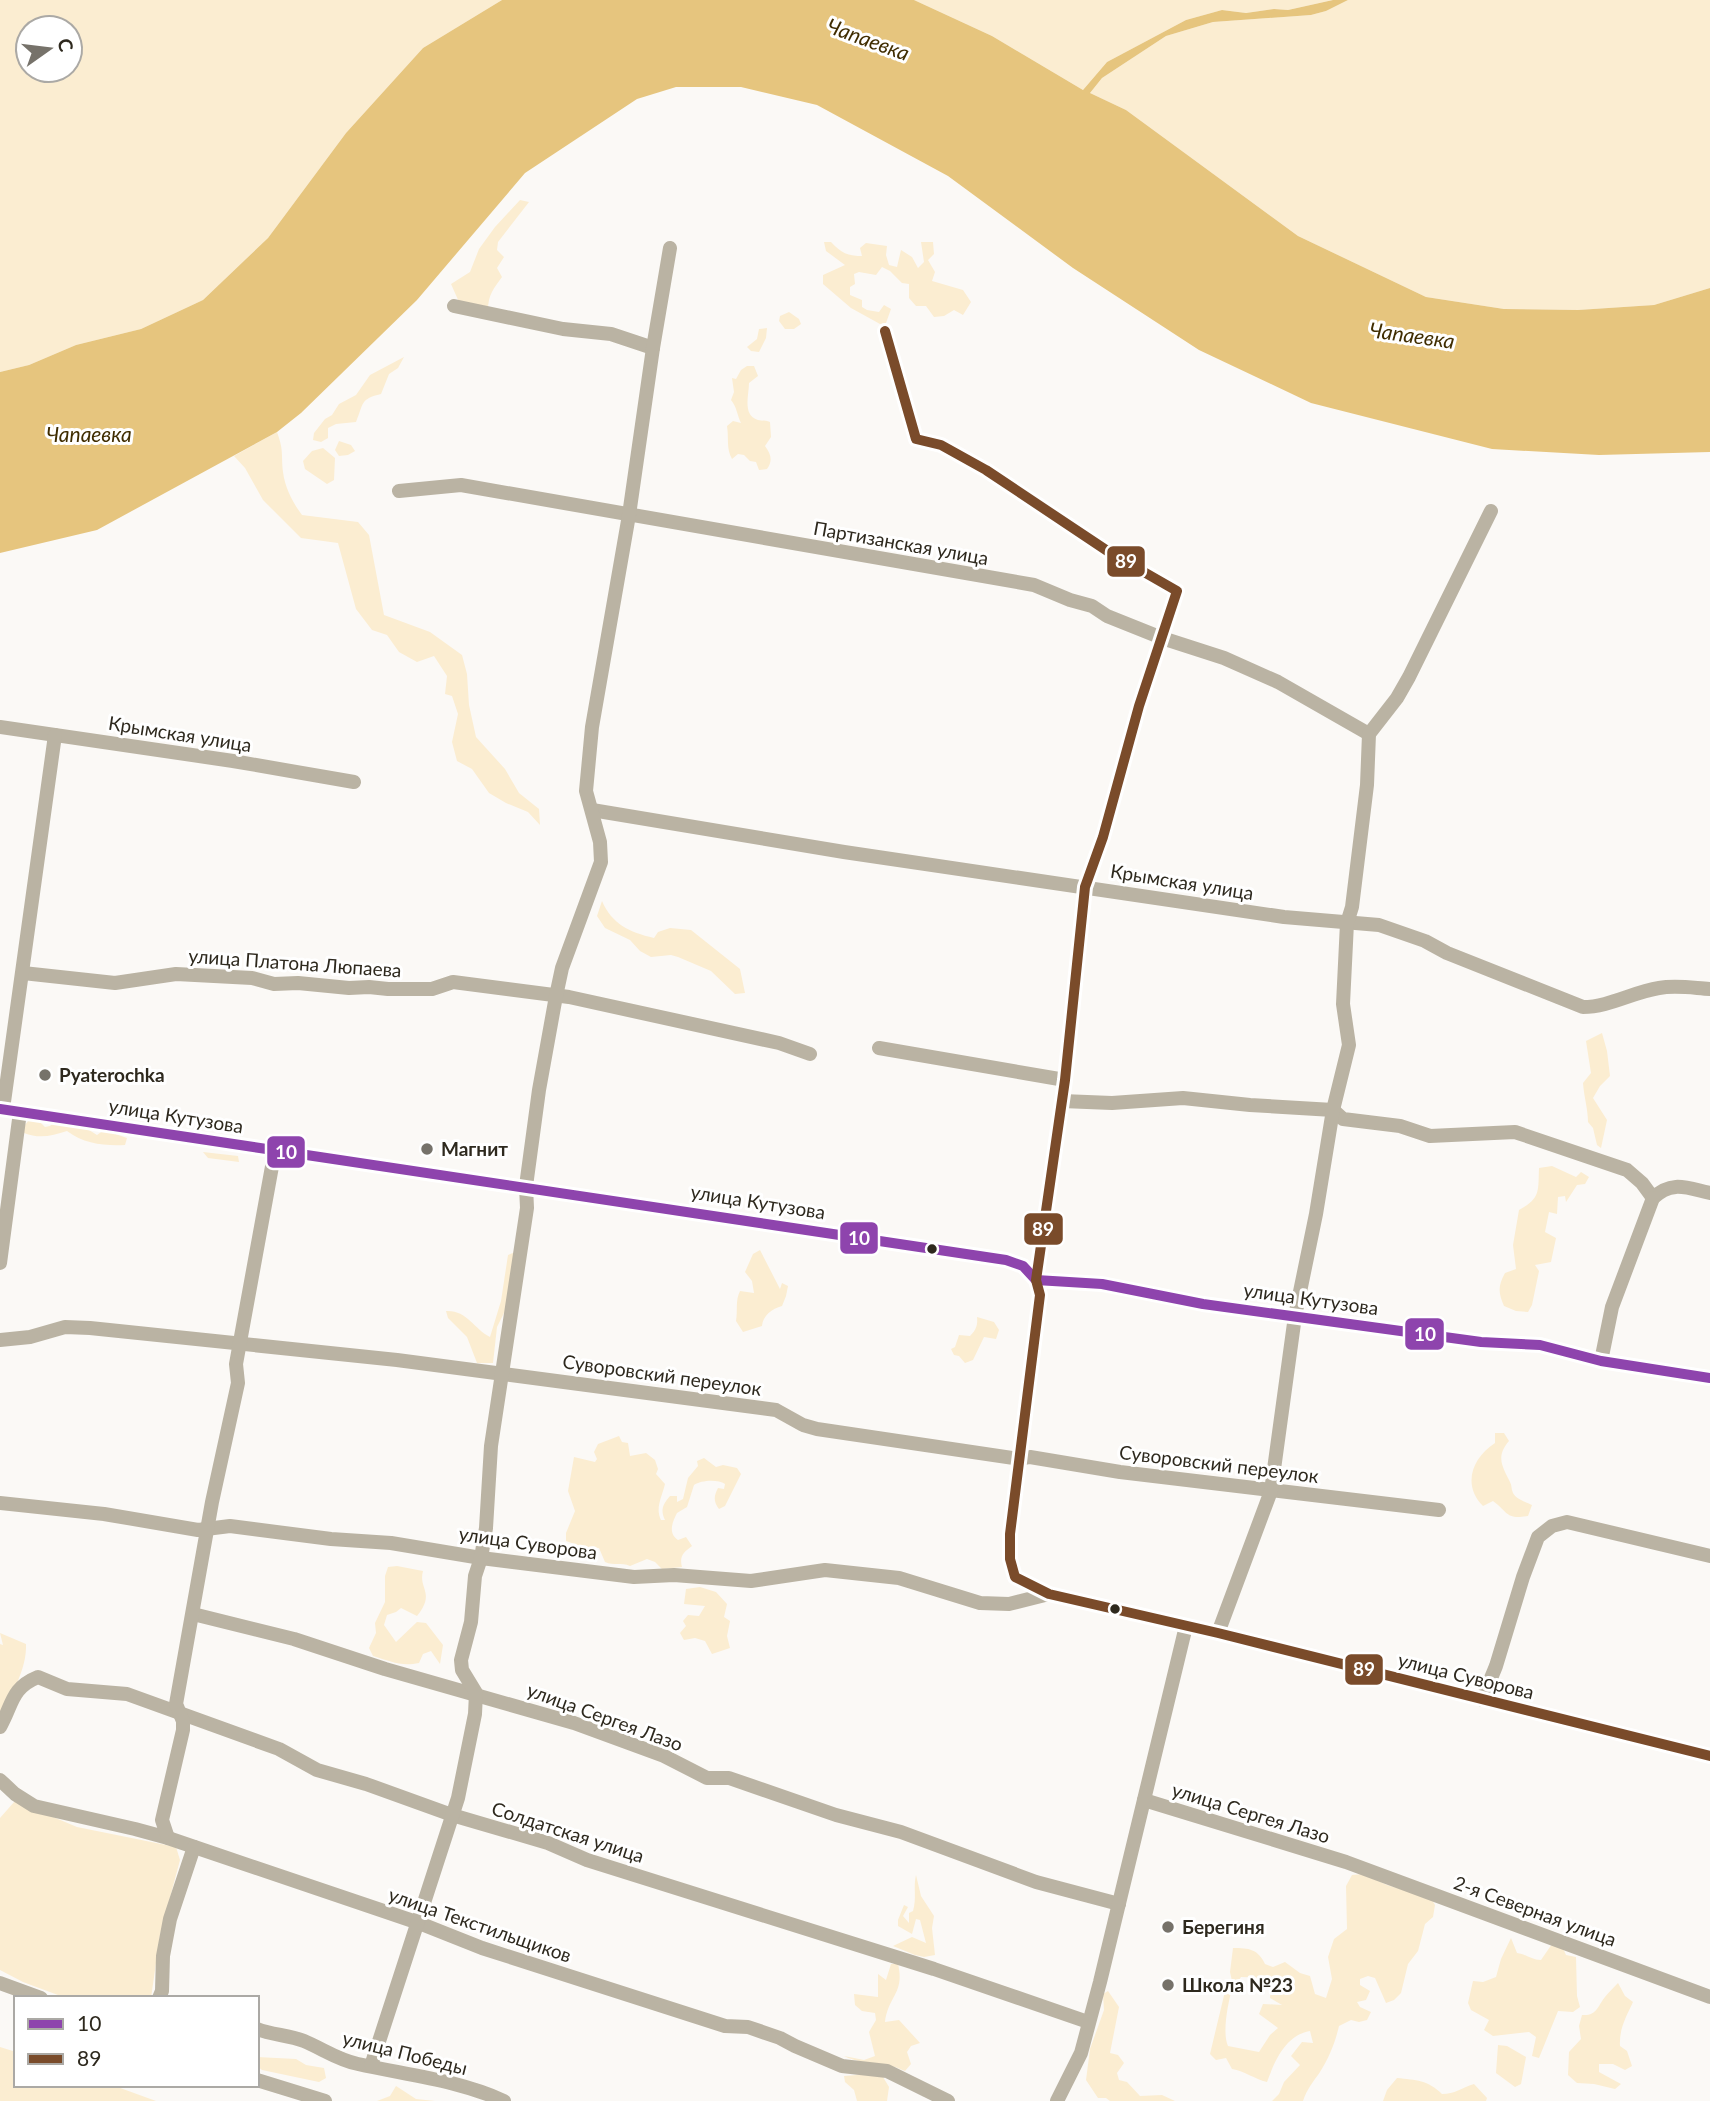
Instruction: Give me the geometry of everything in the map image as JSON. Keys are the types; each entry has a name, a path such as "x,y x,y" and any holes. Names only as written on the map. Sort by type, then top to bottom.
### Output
{"street":[{"path":"371,2066 419,1923 469,1755 475,1693 462,1670 461,1660 471,1622 475,1576 486,1528 491,1446 527,1208 526,1186 539,1090 562,968 601,862 600,842 586,791 592,727 629,515 670,248"},
{"path":"454,306 563,329 611,334 653,348"},
{"path":"885,331 916,439 941,444 986,470 1109,552 1177,591 1139,706 1103,837 1085,887 1065,1080 1036,1280 1040,1295 1020,1459"},
{"name":"Партизанская улица","path":"399,491 461,485 1034,585 1092,606 1107,616 1162,638 1224,658 1278,682 1369,734"},
{"path":"1218,1633 1271,1491 1295,1316 1316,1214 1333,1110 1349,1045 1343,1004 1347,922 1352,906 1367,785 1369,734 1397,698 1409,677 1491,511"},
{"name":"Крымская улица","path":"0,727 233,761 354,782"},
{"path":"2,1109 55,734"},
{"name":"Крымская улица","path":"593,810 857,854 1284,917 1380,925 1583,1007 1594,1007 1658,988 1675,986 1710,989"},
{"name":"улица Платона Люпаева","path":"23,973 115,983 176,975 231,976 274,984 387,989 432,989 453,982 541,992 768,1040 810,1054"},
{"path":"879,1048 1065,1080"},
{"path":"1062,1101 1112,1103 1183,1098 1333,1110 1343,1119 1400,1126 1430,1136 1515,1132 1627,1170 1643,1183 1653,1198"},
{"name":"улица Кутузова","path":"2,1109 1006,1259 1023,1266 1036,1280 1102,1284 1203,1304 1481,1342 1540,1345 1601,1361 1710,1378"},
{"path":"0,1263 20,1112"},
{"path":"168,1838 162,1821 183,1730 183,1721 176,1704 238,1383 236,1364 275,1150"},
{"path":"1601,1361 1612,1307 1653,1198 1663,1188 1677,1186 1710,1193"},
{"name":"Суворовский переулок","path":"0,1340 30,1337 65,1327 502,1373 776,1410 803,1425 817,1429 1020,1459 1030,1457 1120,1472 1439,1510"},
{"name":"улица Суворова","path":"1020,1459 1010,1534 1010,1559 1016,1577 1049,1594 1218,1633 1710,1756"},
{"name":"улица Суворова","path":"0,1503 208,1529 230,1526 331,1539 391,1543 481,1559 634,1577 674,1575 751,1581 825,1570 899,1578 980,1603 1009,1604 1049,1594"},
{"path":"1482,1700 1496,1666 1538,1537 1552,1526 1567,1522 1710,1556"},
{"name":"улица Сергея Лазо","path":"193,1614 294,1639 384,1669 574,1723 664,1756 707,1778 729,1778 836,1815 901,1832 1036,1882 1119,1903"},
{"path":"1057,2101 1081,2053 1185,1626"},
{"name":"Солдатская улица","path":"0,1727 23,1683 38,1677 67,1689 127,1694 279,1749 317,1770 366,1784 452,1815 548,1843 587,1860 934,1969 1088,2022"},
{"name":"улица Текстильщиков","path":"0,1780 34,1806 168,1838 419,1923 482,1948 663,2007 726,2026 748,2027 780,2038 842,2066 887,2071 948,2101"},
{"name":"улица Сергея Лазо","path":"1144,1800 1346,1862"},
{"path":"162,1995 163,1956 170,1919 194,1847"},
{"name":"2-я Северная улица","path":"1346,1862 1710,1997"},
{"path":"0,1983 36,1996"},
{"name":"улица Победы","path":"259,2029 303,2040 333,2056 359,2065 441,2079 504,2101"},
{"path":"259,2081 325,2101"}],"shaded area":[{"path":"0,0 502,0 423,48 346,133 268,238 203,300 141,329 76,345 29,365 0,372"},
{"path":"914,0 1333,0 1288,10 1246,13 1222,10 1186,20 1107,62 1083,90 992,36"},
{"path":"1348,0 1710,0 1710,288 1654,305 1578,310 1504,309 1426,297 1298,236 1126,110 1090,93 1102,78 1166,36 1213,22 1311,15"},
{"path":"520,200 529,202 498,242 497,250 504,257 497,268 502,277 490,296 488,310 459,302 451,284 470,272 479,249"},
{"path":"824,242 831,242 845,253 857,256 862,256 860,248 866,243 887,246 889,265 897,267 901,250 912,257 918,268 924,262 921,242 933,242 934,254 928,260 935,272 932,281 963,290 971,302 963,315 954,310 944,316 934,317 926,306 916,306 909,298 909,284 902,283 890,271 882,267 876,275 859,272 854,274 855,284 850,287 850,295 862,300 862,307 879,312 884,305 891,309 886,323 880,324 851,308 823,284 823,275 845,265 826,251"},
{"path":"789,312 799,319 801,324 794,329 785,329 779,321 780,316"},
{"path":"767,328 766,338 759,352 751,351 747,347 757,339 759,329"},
{"path":"404,357 398,368 389,374 381,394 364,403 356,422 336,424 328,428 328,438 321,442 313,440 314,433 325,419 332,415 339,404 356,395 370,375"},
{"path":"747,366 754,366 758,376 749,383 750,414 758,420 770,422 771,437 765,446 770,458 767,469 759,470 756,462 750,461 744,455 738,454 732,459 729,451 727,426 733,421 741,423 731,400 734,392 732,378 736,379"},
{"path":"277,432 286,484 302,515 358,522 369,535 384,615 430,632 462,655 476,737 505,769 519,793 539,809 540,825 528,812 489,793 472,769 457,761 452,742 458,714 452,696 445,694 447,676 434,656 417,662 399,652 387,635 372,630 356,609 338,543 301,538 263,500 245,468 234,456"},
{"path":"339,441 351,445 355,451 339,456 335,450"},
{"path":"323,448 335,458 334,480 327,484 305,469 303,461 312,451"},
{"path":"602,901 611,916 622,926 645,936 654,938 658,932 670,928 691,930 740,969 745,993 735,994 711,971 678,957 651,957 640,951 630,940 605,928 597,916"},
{"path":"1602,1033 1610,1076 1593,1098 1607,1120 1601,1148 1597,1145 1593,1128 1588,1122 1583,1083 1591,1073 1586,1041"},
{"path":"29,1120 39,1121 45,1127 54,1122 89,1130 97,1135 104,1130 127,1138 125,1145 110,1145 88,1141 67,1131 35,1136 24,1133 24,1126"},
{"path":"203,1152 238,1156 239,1162 208,1158"},
{"path":"1552,1166 1576,1177 1581,1172 1589,1177 1585,1184 1577,1185 1566,1202 1565,1196 1558,1197 1557,1214 1549,1212 1545,1232 1556,1238 1551,1262 1535,1265 1539,1271 1532,1305 1528,1312 1516,1311 1504,1306 1500,1285 1505,1273 1516,1269 1513,1245 1519,1210 1535,1198 1539,1168"},
{"path":"760,1250 780,1289 782,1283 788,1286 786,1296 782,1306 766,1316 762,1326 743,1332 736,1321 738,1298 740,1291 754,1293 752,1281 745,1272 753,1254"},
{"path":"515,1252 506,1309 497,1327 493,1363 477,1363 467,1337 448,1318 446,1311 465,1316 490,1337 501,1301 508,1255"},
{"path":"977,1317 994,1322 999,1330 996,1339 984,1337 973,1360 965,1363 959,1356 954,1355 951,1349 955,1347 959,1335 972,1334 977,1325"},
{"path":"1495,1433 1504,1433 1509,1441 1502,1452 1502,1462 1514,1495 1532,1505 1528,1516 1511,1516 1493,1501 1483,1506 1473,1489 1472,1472 1480,1456 1495,1443"},
{"path":"619,1436 622,1442 628,1443 630,1456 646,1453 655,1460 658,1469 656,1474 665,1484 659,1507 661,1520 665,1520 663,1507 670,1496 677,1496 677,1502 683,1499 688,1478 698,1466 697,1461 704,1458 716,1467 723,1465 737,1468 741,1474 725,1506 719,1509 715,1496 718,1488 724,1489 725,1484 710,1481 694,1485 687,1507 677,1513 672,1528 678,1540 686,1537 692,1546 683,1555 682,1567 662,1569 647,1559 630,1566 608,1563 599,1548 583,1547 566,1541 566,1533 575,1511 568,1491 574,1457 595,1462 597,1459 594,1452 598,1444"},
{"path":"388,1567 423,1571 425,1602 417,1616 401,1608 387,1615 384,1625 396,1642 417,1622 426,1623 443,1645 440,1664 431,1651 423,1654 419,1663 407,1664 373,1656 369,1648 376,1633 375,1623 385,1602 385,1576"},
{"path":"700,1587 716,1592 727,1604 724,1617 730,1621 727,1636 730,1648 712,1654 705,1641 695,1638 684,1640 680,1633 686,1626 683,1621 688,1615 699,1616 705,1606 684,1604 686,1589"},
{"path":"0,1633 26,1644 26,1654 21,1673 0,1719 0,1644 3,1645"},
{"path":"15,1801 77,1827 176,1847 180,1860 160,1935 151,1996 61,1996 0,1970 0,1818"},
{"path":"1363,1874 1387,1885 1431,1898 1435,1905 1433,1917 1425,1924 1418,1951 1408,1964 1401,1993 1386,2003 1375,1978 1368,1976 1360,1979 1360,1985 1370,1991 1366,2000 1357,2002 1360,2007 1371,2012 1367,2020 1351,2020 1339,2026 1329,2056 1303,2101 1272,2101 1279,2094 1284,2082 1300,2065 1291,2056 1302,2042 1313,2043 1310,2031 1294,2038 1282,2050 1267,2082 1232,2069 1226,2058 1216,2060 1210,2054 1227,1983 1232,1989 1227,2010 1228,2046 1259,2052 1278,2028 1259,2014 1263,2004 1282,2005 1270,1998 1271,1983 1268,1978 1241,1977 1237,1983 1232,1981 1230,1972 1233,1948 1252,1950 1265,1964 1273,1967 1285,1962 1300,1973 1310,1976 1315,1994 1326,1998 1332,1979 1328,1957 1334,1939 1347,1929 1346,1886 1352,1875"},
{"path":"916,1875 921,1896 934,1916 932,1928 935,1955 924,1957 893,1946 912,1937 926,1943 920,1920 916,1919 912,1934 898,1926 904,1905 908,1907 903,1916 909,1923 909,1913 914,1906"},
{"path":"1511,1938 1517,1953 1534,1959 1541,1960 1552,1944 1562,1946 1566,1955 1576,1957 1577,1996 1580,2007 1573,2012 1558,2011 1539,2058 1532,2056 1536,2037 1529,2032 1493,2036 1484,2030 1489,2020 1471,2010 1468,2003 1473,1981 1483,1982 1496,1977"},
{"path":"891,1964 898,1964 900,1974 898,1988 885,2022 899,2020 920,2043 911,2046 907,2052 911,2064 905,2071 844,2056 864,2060 875,2056 869,2032 876,2020 875,2013 862,2011 855,2005 854,1994 878,1997 878,1974 886,1980"},
{"path":"1618,1983 1625,1996 1633,2002 1620,2040 1620,2046 1627,2051 1632,2066 1625,2070 1613,2064 1599,2064 1599,2072 1621,2084 1615,2089 1577,2083 1568,2075 1569,2052 1581,2039 1579,2026 1582,2015 1594,2012"},
{"path":"1108,1991 1119,2007 1110,2053 1118,2055 1124,2063 1117,2073 1119,2080 1127,2082 1140,2096 1162,2095 1175,2101 1110,2101 1098,2098 1086,2080 1090,2049 1104,2010 1103,1994"},
{"path":"1498,2045 1507,2046 1526,2057 1521,2084 1515,2087 1496,2073"},
{"path":"0,2047 14,2051 14,2087 118,2087 156,2101 0,2101"},
{"path":"259,2057 296,2059 306,2065 324,2068 326,2078 319,2082 259,2068"},
{"path":"870,2074 883,2077 889,2087 887,2101 857,2101 854,2090 845,2082 844,2076"},
{"path":"1397,2078 1427,2083 1442,2094 1474,2084 1487,2098 1486,2101 1383,2101 1387,2090"},
{"path":"396,2086 416,2099 435,2101 377,2101 390,2096"}],"water":[{"name":"Чапаевка","path":"502,0 914,0 992,36 1083,90 1107,62 1186,20 1222,10 1246,13 1288,10 1333,0 1348,0 1311,15 1213,22 1166,36 1102,78 1090,93 1126,110 1298,236 1426,297 1504,309 1578,310 1654,305 1710,288 1710,452 1599,455 1492,449 1311,403 1199,350 1073,268 948,176 817,105 741,87 676,87 637,99 525,173 417,300 301,413 277,432 97,530 0,553 0,372 29,365 76,345 141,329 203,300 268,238 346,133 423,48"}],"transit line":[{"name":"89","path":"885,331 916,439 941,445 986,470 1109,552 1177,591 1139,706 1103,837 1085,887 1065,1080 1036,1280 1040,1295 1010,1534 1010,1559 1015,1577 1049,1594 1218,1633 1710,1756"},
{"name":"10","path":"0,1109 1006,1260 1023,1266 1036,1280 1102,1284 1203,1304 1481,1342 1540,1345 1601,1361 1710,1378"}],"place":[{"name":"Pyaterochka","path":"45,1075"},
{"name":"Магнит","path":"427,1149"},
{"name":"Берегиня","path":"1168,1927"},
{"name":"Школа №23","path":"1168,1985"}]}
